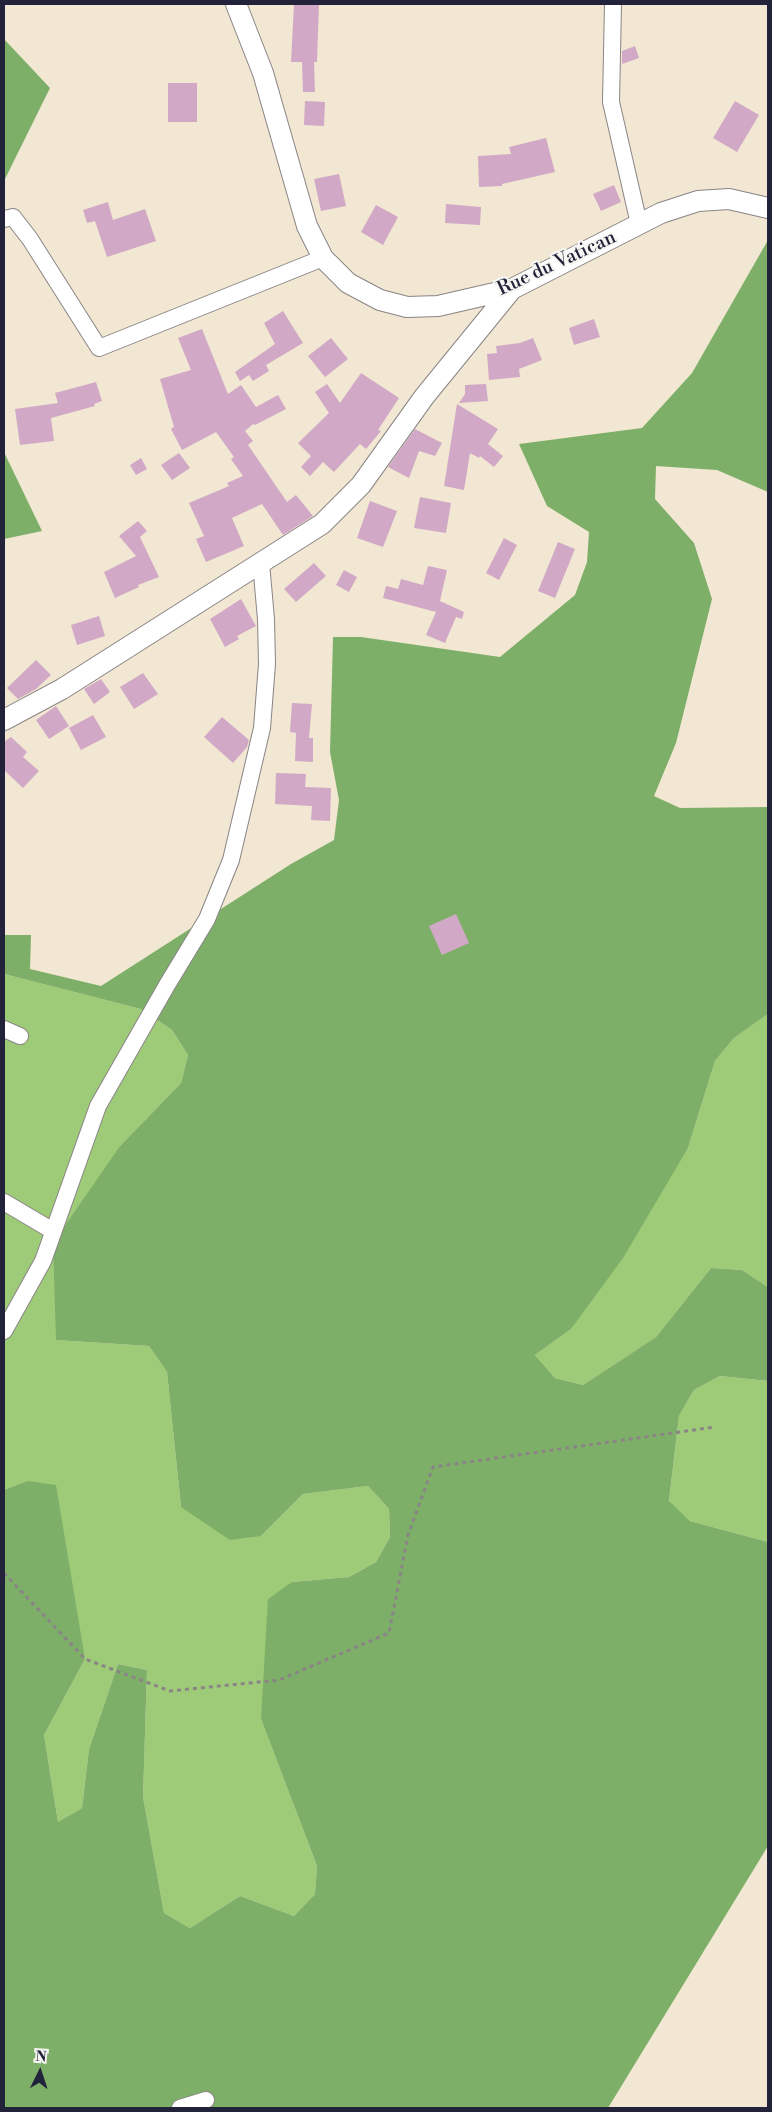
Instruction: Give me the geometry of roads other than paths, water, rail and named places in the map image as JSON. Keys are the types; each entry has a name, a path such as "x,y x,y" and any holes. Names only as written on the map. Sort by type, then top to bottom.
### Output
{"street":[{"name":"Rue du Vatican","path":"236,4 263,73 307,226 323,258 348,283 380,300 407,307 438,306 512,289 661,213 698,201 729,199 768,208"},
{"path":"613,4 611,102 639,224"},
{"path":"4,219 13,217 30,239 100,348 323,258"},
{"path":"4,720 62,689 322,524 355,492 424,397 512,289"},
{"path":"4,1331 43,1261 98,1106 207,919 231,860 262,728 267,664 266,619 261,564"},
{"path":"4,1030 20,1036"},
{"path":"4,1202 53,1231"},
{"path":"180,2108 206,2100"}]}
